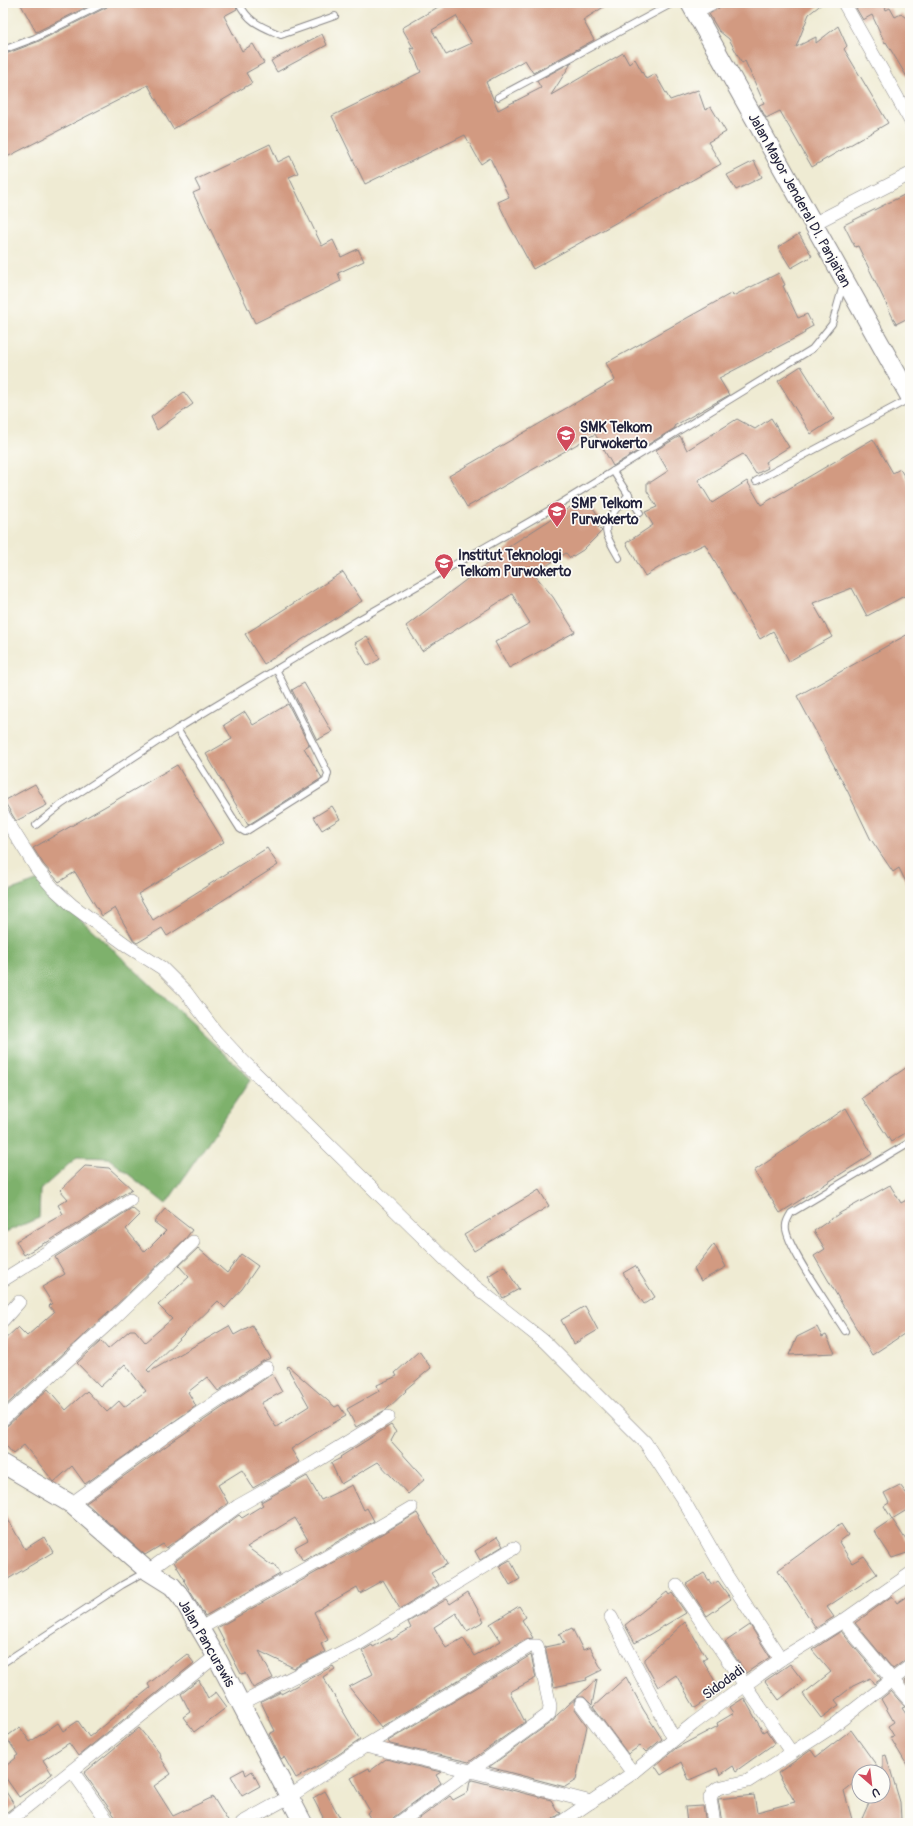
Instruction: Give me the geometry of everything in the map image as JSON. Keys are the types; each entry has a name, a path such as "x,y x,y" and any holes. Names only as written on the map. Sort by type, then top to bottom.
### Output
{"street":[{"path":"693,7 712,3"},
{"path":"844,3 910,120"},
{"name":"Jalan Mayor Jenderal DI. Panjaitan","path":"693,7 910,398"},
{"path":"813,224 910,174"},
{"path":"3,815 37,869 53,888 86,915 162,968 185,992 215,1031 270,1089 451,1265 472,1284 545,1342 645,1442 727,1576 781,1659"},
{"path":"3,1280 130,1200"},
{"path":"3,1419 112,1320 193,1242"},
{"path":"3,1320 19,1302"},
{"path":"71,1504 171,1432 267,1368"},
{"path":"148,1571 238,1506 312,1464 388,1417"},
{"name":"Jalan Pancurawis","path":"3,1464 71,1504 148,1571 172,1586 182,1598 201,1628 242,1703 303,1823"},
{"path":"201,1628 263,1591 362,1538 411,1508"},
{"path":"242,1703 358,1644 514,1548"},
{"name":"Sidodadi","path":"560,1823 633,1773 674,1739 781,1659 843,1621 910,1574"},
{"path":"677,1586 791,1752"},
{"path":"611,1617 674,1739"},
{"path":"843,1621 910,1701"},
{"path":"242,1823 289,1797 364,1746 530,1646 537,1646 550,1706 549,1714 399,1823"},
{"path":"6,1823 73,1772 216,1656"},
{"path":"714,1823 710,1798 712,1792 718,1788 748,1781 832,1727 910,1666"},
{"path":"581,1704 633,1773"},
{"path":"364,1746 471,1771 591,1802"},
{"path":"73,1772 105,1822"}],"lane":[{"path":"3,50 35,38 105,3"},
{"path":"238,3 245,15 256,24 281,35 334,16"},
{"path":"498,97 673,3"},
{"path":"36,825 62,804 176,729 358,620 553,508 812,349 832,324 844,280"},
{"path":"756,481 910,398"},
{"path":"613,471 640,513"},
{"path":"619,558 606,534 606,528 609,520 629,494"},
{"path":"176,729 240,829 244,832 326,781 328,774 276,669"},
{"path":"845,1331 796,1254 785,1225 791,1214 910,1142"},
{"path":"3,1663 122,1585 148,1571"}],"green space":[{"path":"39,880 251,1079 166,1204 108,1158 77,1157 40,1190 39,1218 3,1233 3,893"}],"building":[{"path":"20,3 95,3 36,32"},
{"path":"109,3 235,3 237,9 224,16 242,51 253,44 264,63 246,73 252,83 173,129 148,85 3,159 3,55 37,42 107,7"},
{"path":"445,3 610,3 583,20 594,40 533,73 525,60 486,82 498,110 541,88 537,81 572,62 551,95 623,53 629,64 635,59 646,79 655,74 670,100 698,90 705,110 711,107 726,132 708,142 721,164 533,269 498,202 509,197 490,158 481,164 465,135 365,184 332,116 421,72 410,48 414,49 402,28","holes":["456,16 472,43 446,55 432,30"]},
{"path":"720,3 823,3 809,14 796,47 816,37 816,43 838,26 847,46 844,49 888,123 812,167 780,111 766,118 759,105 764,103 745,61 742,63 729,39 719,31 709,14 719,8"},
{"path":"853,3 893,3 885,7 886,10 890,8 895,17 901,14 910,21 910,82 886,42 885,43 872,15 863,20"},
{"path":"322,34 327,45 277,72 271,61"},
{"path":"270,144 278,162 290,156 298,173 289,177 322,246 333,240 341,257 358,249 364,261 338,273 341,281 255,323 193,193 200,190 195,180"},
{"path":"754,161 762,177 736,190 727,175"},
{"path":"910,192 910,317 896,324 858,246 855,247 844,225"},
{"path":"799,234 812,256 791,268 778,247"},
{"path":"779,273 785,285 783,286 798,318 807,314 813,326 804,331 805,333 719,378 729,395 674,426 675,428 613,466 595,434 467,507 449,476 615,380 606,363 732,293 733,296"},
{"path":"801,366 834,419 811,434 778,381"},
{"path":"184,392 193,404 157,430 151,417"},
{"path":"771,418 789,447 765,462 768,468 756,474 743,454 698,480 712,503 747,481 761,505 873,439 893,473 900,469 910,486 910,593 867,616 852,588 813,603 832,637 789,661 773,631 760,639 705,544 673,559 645,576 626,543 653,525 645,512 657,507 647,491 647,482 651,482 668,471 656,450 680,436 687,450 737,419 755,429"},
{"path":"586,497 603,523 598,527 602,531 583,550 570,558 566,553 534,574 553,597 575,632 509,668 495,642 530,623 512,594 422,651 406,626 514,543"},
{"path":"343,572 362,601 264,664 245,634"},
{"path":"910,633 910,890 899,868 893,872 870,838 848,792 797,696"},
{"path":"367,636 380,659 368,666 355,643"},
{"path":"304,683 332,732 317,740 292,690"},
{"path":"288,704 309,745 304,748 322,778 248,825 206,754 232,739 224,725 245,712 253,725"},
{"path":"177,765 224,842 138,894 153,920 267,848 278,865 167,936 162,928 137,943 134,941 115,908 102,916 75,872 59,882 44,865 33,848"},
{"path":"35,784 47,805 16,821 4,801"},
{"path":"332,806 340,819 322,830 314,817"},
{"path":"910,1065 910,1130 891,1142 862,1098"},
{"path":"846,1108 872,1154 780,1213 754,1171"},
{"path":"85,1166 109,1168 132,1189 46,1243 24,1255 16,1241 63,1214 58,1205 68,1199 60,1190"},
{"path":"890,1185 901,1203 910,1198 910,1330 872,1355 814,1256 825,1249 814,1231 840,1213"},
{"path":"539,1190 549,1206 474,1251 464,1235"},
{"path":"132,1208 140,1215 126,1229 145,1252 166,1231 154,1222 165,1209 192,1230 186,1238 107,1314 3,1408 3,1341 18,1327 27,1336 54,1312 49,1306 52,1303 42,1287 65,1274 55,1257"},
{"path":"714,1244 726,1267 701,1281 694,1269"},
{"path":"198,1248 227,1273 241,1254 258,1266 242,1289 225,1308 218,1301 147,1370 149,1372 229,1326 234,1335 252,1325 271,1358 263,1361 218,1391 207,1377 188,1392 196,1406 85,1484 72,1466 54,1482 24,1445 13,1454 3,1442 3,1427 8,1425 48,1389 66,1410 87,1391 107,1412 119,1401 124,1407 146,1391 125,1364 100,1387 77,1363 101,1341 108,1349 130,1330 135,1330 145,1342 172,1319 158,1305 189,1277 179,1266"},
{"path":"504,1266 519,1289 503,1298 488,1276"},
{"path":"635,1266 655,1297 644,1304 623,1273"},
{"path":"585,1306 598,1330 574,1344 561,1320"},
{"path":"817,1327 822,1337 826,1335 835,1353 789,1355 797,1337"},
{"path":"419,1351 431,1368 405,1390 406,1391 387,1409 356,1427 347,1409 379,1391 377,1385 397,1376 395,1373"},
{"path":"288,1366 335,1407 339,1405 346,1416 291,1449 299,1462 253,1488 242,1470 218,1485 228,1503 166,1548 163,1544 145,1555 86,1503 176,1439 272,1374 282,1392 261,1403 276,1427 309,1406 287,1367"},
{"path":"391,1425 396,1432 391,1441 425,1479 408,1494 378,1462 341,1484 331,1463"},
{"path":"307,1476 321,1500 352,1485 364,1510 367,1508 374,1521 303,1561 295,1547 308,1540 295,1518 247,1547 271,1565 274,1564 280,1574 205,1616 174,1562 239,1515 242,1518 263,1505 261,1502"},
{"path":"900,1485 910,1498 910,1508 892,1519 884,1506 889,1503 884,1493"},
{"path":"3,1511 25,1549 44,1537 53,1552 3,1582"},
{"path":"417,1513 447,1564 431,1573 439,1585 400,1609 383,1580 360,1593 357,1587 314,1612 328,1640 321,1644 325,1652 294,1668 259,1651 273,1678 253,1688 245,1673 241,1674 217,1628 363,1546"},
{"path":"892,1519 910,1546 910,1552 892,1558 874,1531"},
{"path":"841,1524 848,1535 839,1542 852,1563 864,1556 877,1574 827,1607 834,1617 816,1628 778,1570"},
{"path":"497,1537 503,1546 480,1560 475,1551"},
{"path":"510,1560 520,1579 510,1585 499,1566"},
{"path":"704,1573 712,1585 718,1581 731,1599 707,1616 686,1584"},
{"path":"468,1592 484,1621 467,1631 456,1613 434,1627 446,1648 463,1638 474,1656 501,1641 490,1624 519,1606 526,1617 522,1620 533,1638 526,1639 381,1727 349,1687 373,1674 362,1651 372,1645 373,1647 390,1638 391,1640 411,1628 408,1622 447,1599 450,1604"},
{"path":"667,1592 669,1595 672,1593 686,1613 635,1643 625,1625"},
{"path":"910,1594 910,1658 893,1669 855,1623 892,1596 897,1603"},
{"path":"685,1622 707,1658 703,1660 721,1692 695,1708 676,1675 658,1687 645,1663 645,1659"},
{"path":"750,1625 770,1657 746,1673 725,1642"},
{"path":"572,1628 583,1650 590,1647 602,1670 586,1678 587,1680 554,1687 545,1647 564,1643 559,1634"},
{"path":"841,1631 881,1679 874,1684 870,1678 853,1686 835,1700 839,1705 821,1718 803,1694 831,1672 812,1650"},
{"path":"187,1654 194,1663 78,1756 69,1743 43,1760 52,1774 19,1797 3,1774 3,1768 18,1755 6,1737 20,1727 30,1742 58,1723 63,1731 78,1721 89,1737 150,1688 148,1684"},
{"path":"531,1655 536,1678 510,1692 525,1722 469,1762 390,1744 388,1741"},
{"path":"790,1664 803,1681 779,1700 765,1681"},
{"path":"333,1666 335,1669 323,1677 360,1740 336,1756 296,1778 284,1757 281,1759 269,1734 275,1731 261,1702 281,1692 281,1694"},
{"path":"910,1676 910,1689 904,1681"},
{"path":"626,1677 643,1709 662,1739 646,1752 640,1746 628,1754 593,1707"},
{"path":"597,1679 592,1705 584,1697 577,1697"},
{"path":"199,1680 208,1698 216,1692 227,1707 194,1732 183,1717 190,1712 181,1694"},
{"path":"891,1691 905,1707 902,1708 910,1720 910,1770 890,1737 894,1736 888,1726 894,1722 881,1699"},
{"path":"577,1697 574,1701 575,1709 587,1726 576,1780 565,1787 489,1767 554,1720 557,1715"},
{"path":"744,1698 763,1732 766,1730 775,1743 736,1771 733,1766 720,1775 717,1768 689,1780 681,1762 661,1775 655,1766 676,1748 718,1726 717,1723 734,1713 730,1707"},
{"path":"139,1728 161,1755 160,1757 171,1774 154,1786 173,1816 213,1797 229,1823 117,1823 116,1818 84,1773"},
{"path":"851,1730 876,1764 851,1764 851,1785 844,1791 853,1823 722,1823 718,1799 754,1795 757,1812 795,1802 778,1773 811,1750 816,1757"},
{"path":"886,1755 889,1764 883,1764 883,1756"},
{"path":"386,1759 441,1772 436,1775 441,1783 394,1817 391,1823 373,1823 367,1813 370,1811 351,1778 369,1768 370,1771"},
{"path":"244,1769 246,1775 252,1771 260,1786 242,1796 231,1776"},
{"path":"891,1772 900,1802 901,1819 889,1823 860,1823 868,1804 891,1804"},
{"path":"472,1780 551,1800 558,1812 561,1813 553,1819 552,1823 413,1823 450,1796 453,1800 468,1792 470,1781"},
{"path":"3,1787 15,1806 3,1815"},
{"path":"325,1791 343,1823 326,1823 313,1798"},
{"path":"703,1806 706,1823 687,1823 685,1807"}],"place":[{"name":"SMK Telkom Purwokerto","path":"566,452"},
{"name":"SMP Telkom Purwokerto","path":"557,528"},
{"name":"Institut Teknologi Telkom Purwokerto","path":"444,580"}]}
